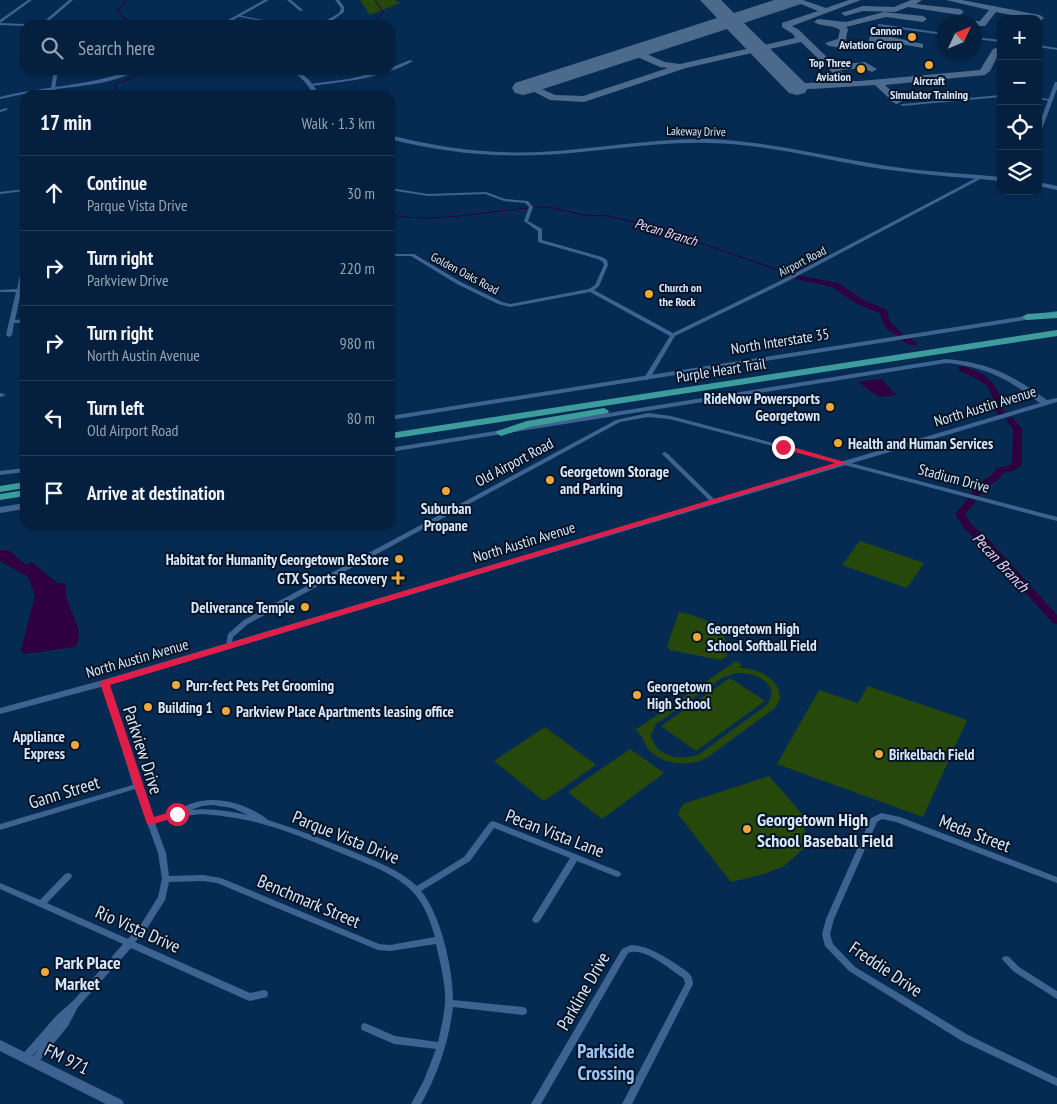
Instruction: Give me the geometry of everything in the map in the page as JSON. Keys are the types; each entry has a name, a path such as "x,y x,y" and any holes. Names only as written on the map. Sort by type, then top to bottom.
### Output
{"highway":[{"path":"1027,317 1057,314"},
{"name":"Purple Heart Trail","path":"395,428 1057,326"},
{"name":"Purple Heart Trail","path":"395,435 1057,333"},
{"path":"500,433 527,424 822,372 832,368"},
{"path":"0,489 20,487"},
{"path":"0,497 20,489"},
{"path":"0,505 20,502"}],"main road":[{"path":"0,23 20,25"},
{"path":"300,75 313,90"},
{"name":"Lakeway Drive","path":"395,138 450,150 518,154 562,152 666,142 734,143 786,149 897,168 997,179"},
{"path":"1042,185 1057,188"},
{"name":"North Interstate 35","path":"395,417 1027,317"},
{"path":"395,449 930,363 964,362 994,370 1020,384 1046,403"},
{"name":"North Austin Avenue","path":"0,711 105,683 1057,400"},
{"path":"0,474 20,471"},
{"path":"0,510 20,507"},
{"name":"FM 971","path":"0,1046 118,1104"}],"street":[{"path":"0,23 30,0"},
{"path":"48,20 71,0"},
{"path":"230,20 267,0"},
{"path":"289,0 301,10"},
{"path":"329,20 340,15 343,8 337,0"},
{"path":"238,16 260,20"},
{"path":"880,25 937,33"},
{"path":"982,39 997,41"},
{"path":"1042,47 1057,49"},
{"path":"395,69 411,61"},
{"path":"52,90 55,75"},
{"path":"61,90 121,75"},
{"path":"310,86 375,75"},
{"path":"1042,124 1055,94 1057,83"},
{"path":"0,98 20,93"},
{"path":"902,105 997,96"},
{"path":"1042,99 1051,100"},
{"path":"0,111 6,109"},
{"name":"Airport Road","path":"673,335 786,280 982,177"},
{"path":"395,190 428,195 488,193 504,200 524,201 531,207 526,221 540,230 539,239 542,242 597,257 605,261 606,265 600,279 591,290 673,335 646,378"},
{"path":"0,193 20,191"},
{"name":"Golden Oaks Road","path":"395,255 414,256 459,283 506,305 517,305 591,290"},
{"path":"9,335 20,282"},
{"path":"0,291 18,290"},
{"path":"12,322 20,322"},
{"name":"Old Airport Road","path":"229,646 230,636 246,622 618,421 648,415 669,417 843,463"},
{"path":"665,454 713,501"},
{"name":"Stadium Drive","path":"843,463 1057,519"},
{"name":"Parkview Drive","path":"29,1060 65,1023 77,1003 130,943 158,906 162,898 166,879 162,852 137,786 105,683"},
{"name":"Gann Street","path":"0,827 137,786"},
{"name":"Parque Vista Drive","path":"150,821 177,814 227,813 272,824 385,868 399,875 416,890 432,914 448,982 449,1003 440,1046 426,1086 416,1104"},
{"name":"Meda Street","path":"881,816 897,819 1057,880"},
{"name":"Freddie Drive","path":"881,816 874,820 830,919 826,934 829,946 842,961 852,968 965,1038 1057,1082"},
{"name":"Pecan Vista Lane","path":"416,890 466,859 493,824 617,874"},
{"path":"536,920 575,857"},
{"path":"42,904 68,876"},
{"name":"Benchmark Street","path":"166,879 203,878 218,880 378,947 390,948 439,940"},
{"name":"Rio Vista Drive","path":"0,886 250,997 264,994"},
{"name":"Parkline Drive","path":"536,1104 625,951 628,948 637,947 651,953 684,975 688,978 690,984 627,1104"},
{"path":"1006,959 1016,969 1057,995"},
{"path":"449,1003 523,1011"},
{"path":"365,1027 394,1040 440,1046"}],"green space":[{"path":"360,0 395,0 400,3 370,15"},
{"path":"860,541 924,563 907,588 842,565"},
{"name":"Georgetown High School Softball Field","path":"679,612 705,620 720,631 725,638 727,656 721,660 670,650 667,646"},
{"path":"736,661 742,665 738,668 753,670 766,675 772,680 779,691 780,699 775,708 708,757 694,762 678,763 663,760 650,751 635,730","holes":["742,673 753,675 767,683 772,693 768,704 698,755 684,758 670,756 663,753 653,742 651,735 656,724 722,678"]},
{"path":"730,678 765,701 696,751 661,726"},
{"path":"868,686 967,720 923,817 777,764 819,690 858,703"},
{"path":"545,727 596,765 544,801 494,761"},
{"path":"630,749 664,773 602,819 568,792"},
{"name":"Georgetown High School Baseball Field","path":"769,776 802,814 806,838 803,849 784,866 764,874 731,882 678,814 683,804"}],"shaded area":[{"path":"882,379 896,395 879,397 858,382"},
{"path":"0,550 8,550 26,565 32,562 56,582 66,584 67,600 79,633 75,647 23,654 21,650 35,596 28,577 0,561"}],"waterway":[{"path":"117,12 126,0"},
{"name":"Pecan Branch","path":"375,0 383,12 376,20"},
{"path":"118,13 127,20"},
{"name":"Pecan Branch","path":"116,90 115,84 140,75"},
{"name":"Pecan Branch","path":"535,207 549,207 583,215 609,216 651,226 793,275"},
{"name":"Pecan Branch","path":"395,216 425,218 528,208"},
{"name":"Pecan Branch","path":"799,277 835,285 860,302 884,312 886,323 899,334"},
{"name":"Pecan Branch","path":"905,338 913,343"},
{"name":"Pecan Branch","path":"962,369 980,376 990,383 996,394 1000,412"},
{"name":"Pecan Branch","path":"974,496 984,484 995,478 1000,470 1011,469 1017,464 1018,429 1010,420"},
{"name":"Pecan Branch","path":"971,501 960,514 968,527 984,541 1057,621"}],"taxiway":[{"path":"795,0 823,10 821,12"},
{"path":"794,86 826,84 837,79 840,75 796,32 785,25 857,0"},
{"path":"845,13 863,8 895,10 918,0"},
{"path":"950,0 1025,15"},
{"path":"908,5 960,12"},
{"path":"982,24 994,9"},
{"path":"838,25 884,15"},
{"path":"888,15 923,19"},
{"path":"818,22 838,25"},
{"path":"835,42 842,41 844,29 838,25"},
{"path":"528,86 553,98 584,99 683,66 798,40 801,37"},
{"path":"835,42 848,46 864,47 873,45 873,38 878,37 920,46"},
{"path":"829,43 835,42"},
{"path":"639,50 636,53 663,65 677,66"},
{"path":"828,84 860,84 982,73 996,51"},
{"path":"834,68 865,65 872,69"},
{"path":"878,83 897,101"}],"runway":[{"path":"710,0 730,21"},
{"path":"730,21 794,0"},
{"path":"523,88 730,21"},
{"path":"730,21 797,88"}],"place":[{"name":"Cannon Aviation Group","path":"912,37"},
{"name":"Aircraft Simulator Training","path":"929,65"},
{"name":"Top Three Aviation","path":"861,69"},
{"name":"Church on the Rock","path":"649,294"},
{"name":"RideNow Powersports Georgetown","path":"830,407"},
{"name":"Health and Human Services","path":"838,443"},
{"name":"Georgetown Storage and Parking","path":"550,480"},
{"name":"Suburban Propane","path":"446,491"},
{"name":"Habitat for Humanity Georgetown ReStore","path":"399,559"},
{"name":"GTX Sports Recovery","path":"398,578"},
{"name":"Deliverance Temple","path":"305,607"},
{"name":"Georgetown High School Softball Field","path":"697,637"},
{"name":"Purr-fect Pets Pet Grooming","path":"176,685"},
{"name":"Georgetown High School","path":"637,695"},
{"name":"Building 1","path":"148,707"},
{"name":"Parkview Place Apartments leasing office","path":"226,711"},
{"name":"Appliance Express","path":"75,745"},
{"name":"Birkelbach Field","path":"879,754"},
{"name":"Georgetown High School Baseball Field","path":"747,829"},
{"name":"Park Place Market","path":"45,972"}],"district":[{"name":"Parkside Crossing","path":"606,1062"}],"route":[{"path":"177,814 150,821 137,786 105,683 843,463 783,447"}]}
